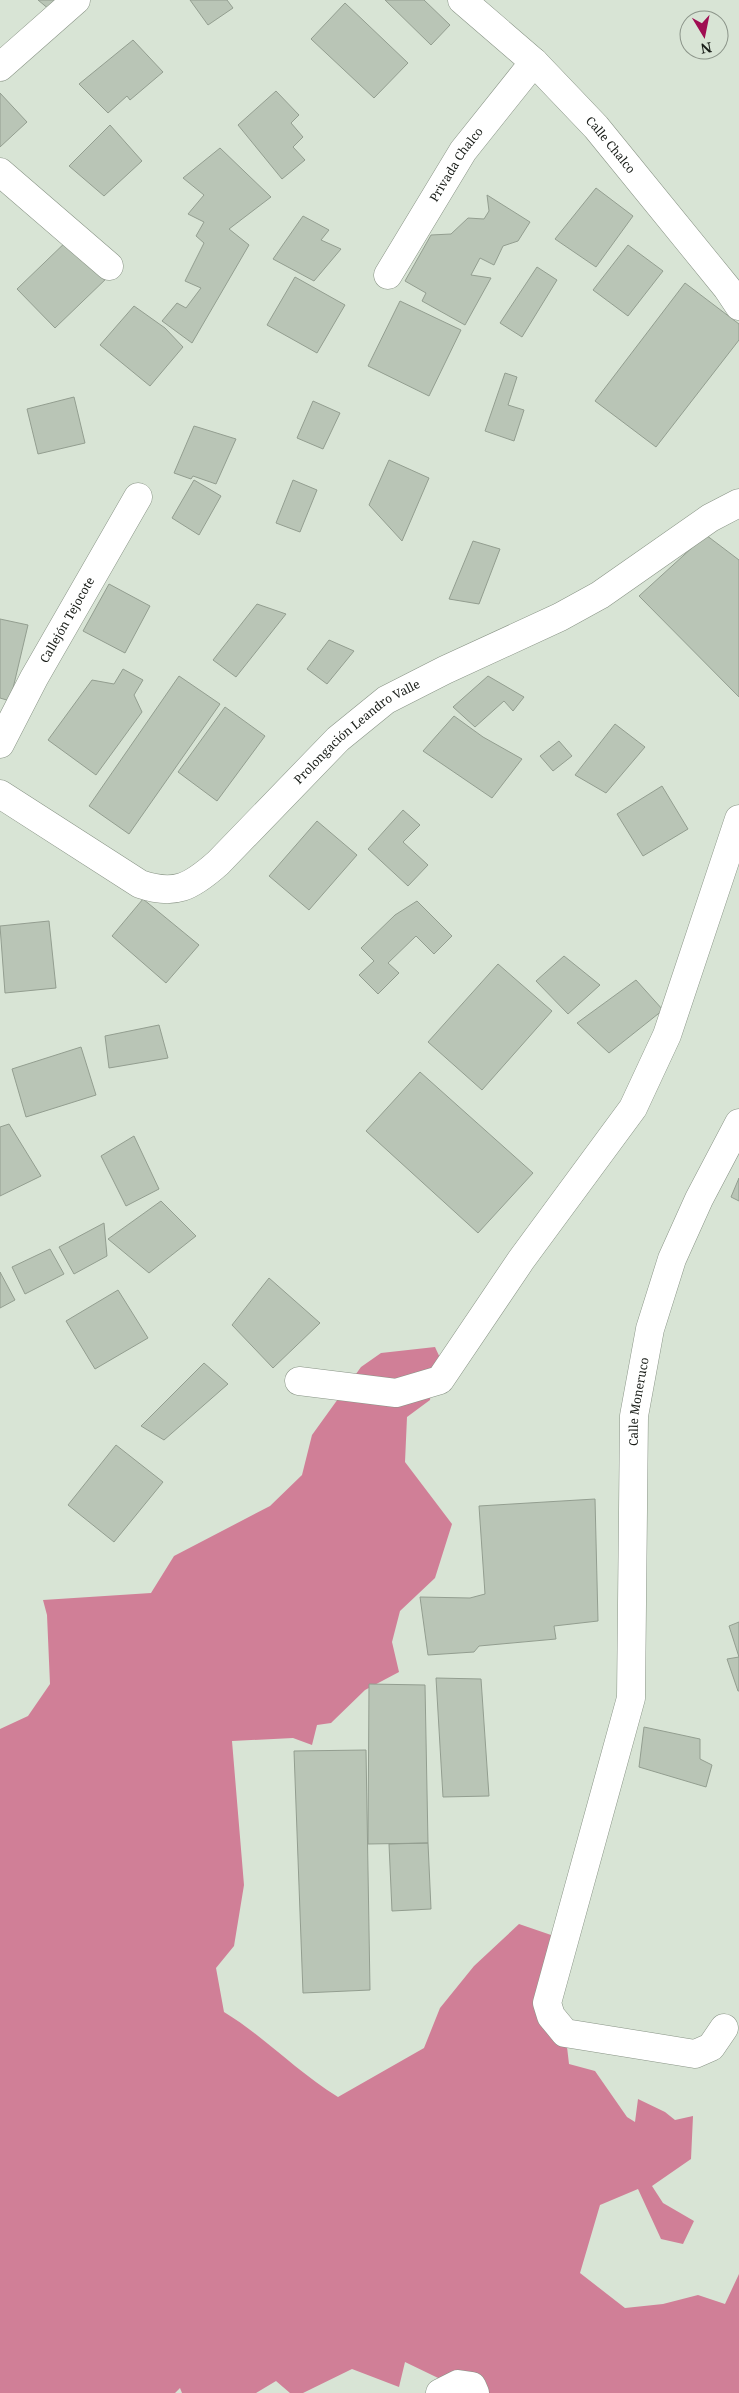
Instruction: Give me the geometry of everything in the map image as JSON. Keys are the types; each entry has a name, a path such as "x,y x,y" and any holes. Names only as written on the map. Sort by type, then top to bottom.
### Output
{"street":[{"path":"0,67 76,0"},
{"name":"Calle Chalco","path":"462,0 534,62 596,128 728,288 739,306"},
{"name":"Privada Chalco","path":"388,275 463,151 534,62"},
{"path":"0,172 109,266"},
{"name":"Callejón Tejocote","path":"0,744 34,678 138,497"},
{"name":"Prolongación Leandro Valle","path":"0,794 140,884 157,890 179,889 198,881 218,864 338,740 386,700 444,670 560,618 607,590 710,518 739,503"},
{"path":"299,1381 396,1392 440,1380 521,1260 633,1108 667,1035 739,819"},
{"name":"Calle Moneruco","path":"724,2028 710,2047 695,2054 565,2033 551,2016 547,2003 631,1698 634,1416 650,1329 672,1259 739,1123"},
{"path":"440,2393 458,2384 472,2386 475,2393"}],"shaded area":[{"path":"435,1347 453,1386 434,1372 430,1400 407,1417 405,1462 452,1524 435,1578 400,1611 392,1642 399,1672 365,1690 331,1723 317,1725 312,1745 293,1738 232,1741 244,1885 234,1946 216,1968 224,2012 338,2097 424,2048 440,2008 474,1966 519,1924 554,1936 569,2064 595,2071 627,2117 635,2122 638,2099 665,2112 675,2120 693,2116 691,2159 652,2186 663,2203 694,2221 683,2244 661,2239 638,2189 600,2205 580,2273 625,2308 663,2304 698,2295 725,2304 739,2274 739,2393 464,2393 463,2390 405,2362 399,2387 352,2369 303,2393 290,2393 276,2381 256,2393 182,2393 180,2388 175,2393 0,2393 0,1729 28,1716 50,1684 47,1615 43,1600 151,1593 174,1556 270,1506 302,1475 312,1435 361,1367 381,1353"}],"building":[{"path":"38,0 59,0 50,10"},
{"path":"190,0 227,0 233,8 208,25"},
{"path":"385,0 424,0 450,25 431,45"},
{"path":"345,3 408,63 374,98 311,39"},
{"path":"133,40 163,72 130,100 127,96 108,113 79,84"},
{"path":"276,91 299,115 291,123 303,137 293,147 305,160 282,179 238,125"},
{"path":"0,93 27,122 0,147"},
{"path":"110,125 142,161 104,196 69,166"},
{"path":"220,148 271,197 229,229 249,245 192,343 162,321 177,303 186,308 201,288 185,281 204,243 196,236 204,222 188,214 204,195 183,178"},
{"path":"596,188 633,216 596,267 555,239"},
{"path":"487,195 530,222 518,241 503,246 494,265 480,258 471,275 491,278 465,325 422,301 426,293 405,281 431,235 451,234 468,218 484,219 489,211"},
{"path":"303,216 329,230 321,240 341,249 314,281 273,259"},
{"path":"71,237 109,276 55,328 17,289"},
{"path":"628,245 663,271 628,316 593,290"},
{"path":"537,267 557,280 522,337 500,323"},
{"path":"295,277 345,305 317,353 267,325"},
{"path":"685,283 739,324 739,340 656,447 595,401"},
{"path":"400,301 461,330 429,396 368,366"},
{"path":"134,306 165,328 183,347 150,386 100,345"},
{"path":"505,373 517,377 508,405 524,410 514,441 485,431"},
{"path":"74,397 85,443 38,454 27,409"},
{"path":"313,401 340,413 323,449 297,438"},
{"path":"194,426 236,439 216,484 193,476 191,479 174,473"},
{"path":"389,460 429,478 402,541 369,505"},
{"path":"194,480 221,496 199,535 172,518"},
{"path":"293,480 317,490 300,532 276,523"},
{"path":"706,535 739,560 739,697 639,596"},
{"path":"473,541 500,549 479,604 449,599"},
{"path":"109,584 150,606 125,653 83,631"},
{"path":"257,604 286,614 236,677 213,660"},
{"path":"0,619 28,625 10,701 0,698"},
{"path":"329,640 354,651 327,684 307,669"},
{"path":"123,669 143,680 134,695 142,712 96,775 48,740 92,680 114,684"},
{"path":"179,676 220,704 129,834 89,806"},
{"path":"488,676 524,697 513,711 504,701 475,727 453,707"},
{"path":"225,707 265,736 217,801 178,772"},
{"path":"454,716 483,737 522,759 492,798 423,751"},
{"path":"615,724 645,747 606,793 575,775"},
{"path":"559,741 572,756 553,771 540,756"},
{"path":"662,786 688,829 643,856 617,814"},
{"path":"403,810 420,825 403,842 428,865 408,886 368,849"},
{"path":"317,821 357,855 309,910 269,876"},
{"path":"143,899 199,945 166,983 112,936"},
{"path":"417,901 452,936 434,954 416,936 388,963 399,973 378,994 359,975 374,961 361,948 395,915"},
{"path":"49,921 56,988 5,993 0,926"},
{"path":"564,956 600,985 568,1014 536,981"},
{"path":"498,964 552,1011 482,1090 428,1042"},
{"path":"636,980 663,1010 609,1053 577,1023"},
{"path":"159,1025 168,1058 109,1068 105,1036"},
{"path":"81,1047 96,1095 26,1117 12,1069"},
{"path":"420,1072 533,1173 478,1233 366,1131"},
{"path":"9,1124 41,1176 0,1196 0,1127"},
{"path":"134,1136 159,1189 126,1206 101,1156"},
{"path":"739,1178 739,1201 731,1197"},
{"path":"161,1201 196,1236 149,1273 108,1239"},
{"path":"104,1223 107,1256 74,1274 59,1247"},
{"path":"50,1249 64,1274 25,1294 12,1267"},
{"path":"0,1272 15,1300 0,1308"},
{"path":"269,1278 320,1323 273,1368 232,1325"},
{"path":"118,1290 148,1338 95,1369 66,1321"},
{"path":"204,1363 228,1384 164,1440 141,1426"},
{"path":"116,1445 163,1482 114,1542 68,1505"},
{"path":"595,1499 598,1621 554,1626 556,1639 479,1646 474,1652 428,1655 420,1597 470,1598 485,1594 479,1506"},
{"path":"739,1622 739,1657 729,1626"},
{"path":"739,1657 739,1691 738,1691 727,1659"},
{"path":"436,1678 481,1679 489,1796 443,1797"},
{"path":"369,1684 425,1685 428,1843 368,1844"},
{"path":"644,1727 700,1739 700,1759 712,1765 706,1787 639,1767"},
{"path":"366,1750 370,1990 303,1993 294,1751"},
{"path":"428,1843 431,1909 392,1911 389,1844"}]}
